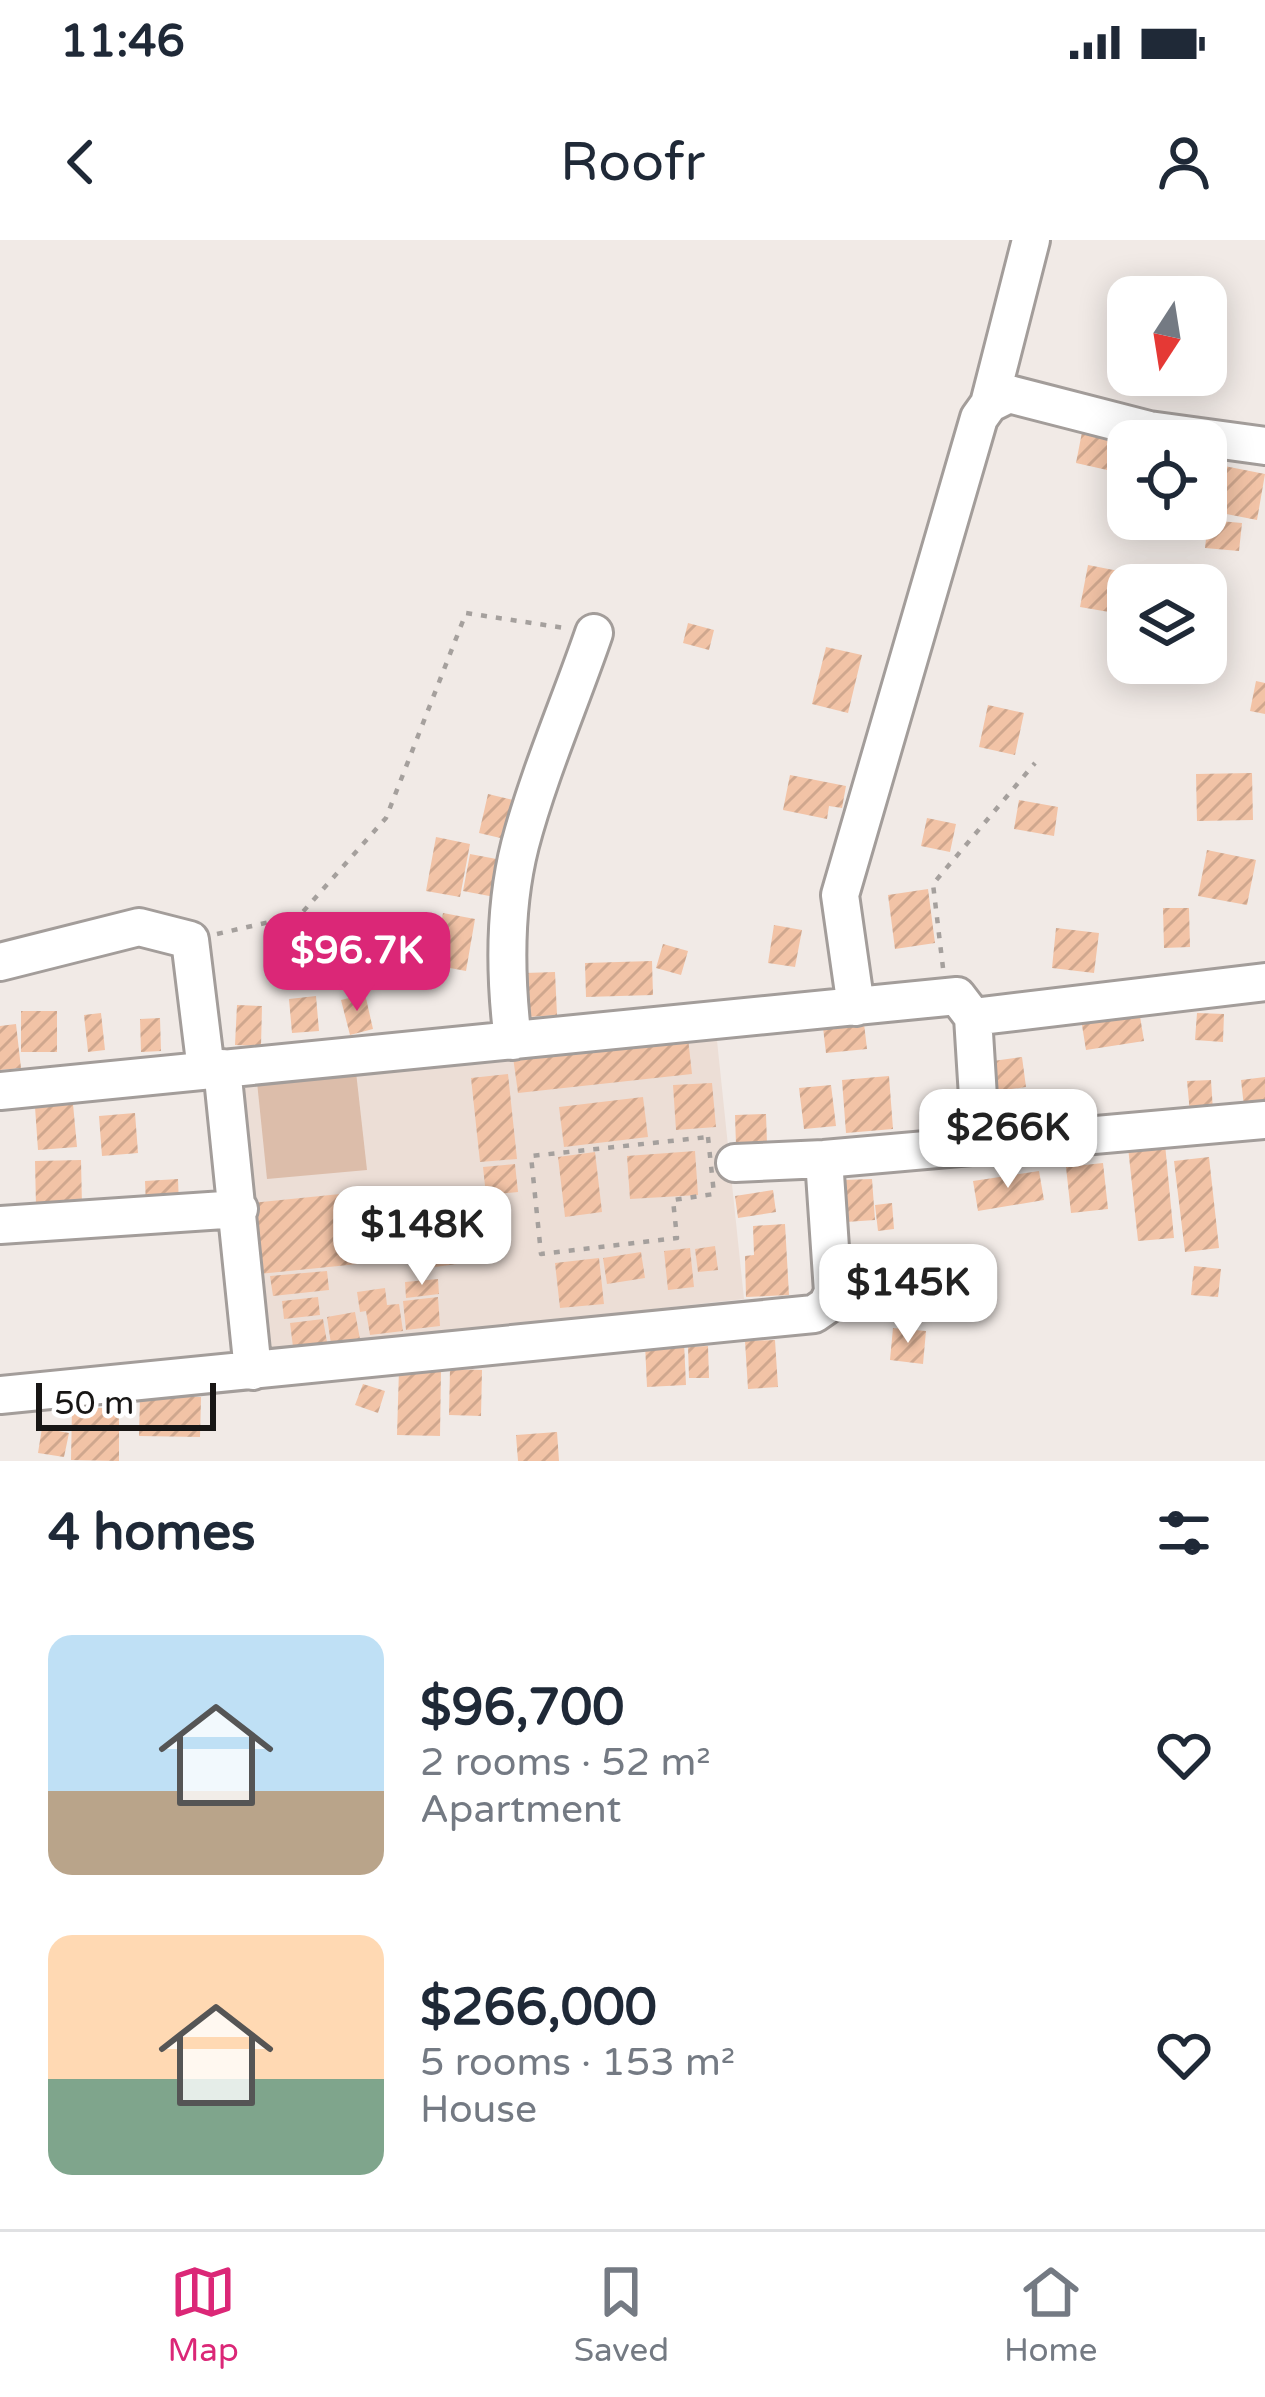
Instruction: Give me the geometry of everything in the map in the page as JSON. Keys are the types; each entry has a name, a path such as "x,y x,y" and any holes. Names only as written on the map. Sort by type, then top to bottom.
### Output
{"street":[{"path":"856,1007 840,896 979,418 989,404 1031,240"},
{"path":"989,404 1009,394 1149,430 1265,446"},
{"path":"513,1041 508,931 520,846 594,633"},
{"path":"0,962 139,927 190,940 238,1209 253,1371"},
{"path":"0,1091 856,1007 960,1007 1265,982"},
{"path":"960,1007 981,1145"},
{"path":"735,1163 1265,1120"},
{"path":"0,1395 814,1314 827,1305 833,1292 824,1159"},
{"path":"0,1225 238,1209"}],"path":[{"path":"190,940 300,915 386,818 466,614 594,633"},
{"path":"960,1007 933,884 1035,763"},
{"path":"708,1137 714,1195 673,1200 677,1238 541,1254 531,1156 708,1137"}],"shaded area":[{"path":"716,1031 744,1299 263,1352 233,1080"},
{"path":"356,1072 367,1170 267,1179 257,1082"}],"building":[{"path":"1083,427 1107,432 1107,470 1076,463"},
{"path":"1227,467 1265,474 1257,520 1227,514"},
{"path":"1227,522 1242,523 1239,551 1205,548 1206,540 1227,540"},
{"path":"1088,565 1107,569 1107,612 1080,607"},
{"path":"688,623 714,630 709,650 683,643"},
{"path":"826,647 862,655 848,713 812,704"},
{"path":"1256,681 1265,683 1265,714 1250,711"},
{"path":"988,705 1024,713 1015,755 979,747"},
{"path":"1252,773 1253,820 1197,821 1196,774"},
{"path":"790,775 846,786 842,808 829,806 827,819 783,810"},
{"path":"488,794 526,803 517,842 479,833"},
{"path":"1019,800 1058,807 1054,836 1014,829"},
{"path":"927,818 956,824 950,852 921,846"},
{"path":"436,837 470,844 460,897 426,891"},
{"path":"1207,850 1256,860 1247,905 1198,896"},
{"path":"470,854 507,861 500,898 463,891"},
{"path":"928,889 935,943 895,949 888,895"},
{"path":"1163,908 1189,908 1190,947 1164,948"},
{"path":"443,913 475,919 466,971 434,965"},
{"path":"774,925 802,930 795,967 768,963"},
{"path":"1056,928 1099,933 1094,973 1052,968"},
{"path":"663,944 688,951 681,975 656,968"},
{"path":"652,961 653,995 586,997 585,963"},
{"path":"555,972 557,1015 528,1017 525,973"},
{"path":"365,994 373,1029 350,1035 341,1000"},
{"path":"316,996 319,1031 292,1033 289,999"},
{"path":"237,1005 262,1006 261,1046 235,1045"},
{"path":"1139,1010 1144,1041 1086,1050 1081,1019"},
{"path":"21,1011 57,1011 57,1052 21,1052"},
{"path":"101,1013 105,1050 88,1052 84,1015"},
{"path":"1197,1013 1224,1014 1223,1042 1195,1040"},
{"path":"863,1015 867,1049 826,1053 822,1019"},
{"path":"160,1018 161,1051 141,1052 140,1019"},
{"path":"16,1024 21,1068 0,1070 0,1026"},
{"path":"688,1038 692,1074 518,1093 513,1057"},
{"path":"1022,1057 1026,1087 990,1092 986,1062"},
{"path":"508,1074 517,1159 480,1162 471,1078"},
{"path":"889,1076 893,1129 846,1133 842,1080"},
{"path":"1265,1077 1265,1105 1244,1107 1241,1080"},
{"path":"1211,1080 1213,1111 1190,1113 1187,1081"},
{"path":"712,1083 716,1127 676,1130 673,1085"},
{"path":"831,1085 836,1126 804,1129 799,1088"},
{"path":"1076,1091 1077,1119 1049,1121 1048,1093"},
{"path":"1013,1093 1017,1121 987,1125 982,1098"},
{"path":"643,1097 648,1137 564,1147 559,1107"},
{"path":"73,1104 77,1147 38,1150 35,1107"},
{"path":"135,1113 138,1153 102,1156 99,1116"},
{"path":"766,1114 767,1144 736,1145 735,1115"},
{"path":"1165,1144 1174,1238 1138,1241 1128,1147"},
{"path":"695,1151 698,1195 630,1199 627,1156"},
{"path":"595,1152 602,1212 565,1217 558,1157"},
{"path":"1209,1157 1219,1248 1185,1252 1174,1161"},
{"path":"81,1160 82,1206 36,1206 35,1161"},
{"path":"1103,1163 1108,1209 1071,1213 1066,1167"},
{"path":"515,1164 518,1192 486,1195 483,1167"},
{"path":"1039,1171 1044,1200 978,1211 973,1181"},
{"path":"178,1179 179,1205 146,1206 145,1181"},
{"path":"872,1179 875,1220 846,1222 843,1180"},
{"path":"773,1190 776,1212 738,1218 735,1196"},
{"path":"360,1192 368,1263 259,1274 252,1203"},
{"path":"892,1203 894,1229 878,1231 875,1205"},
{"path":"785,1224 789,1295 746,1297 745,1256 754,1255 753,1226"},
{"path":"453,1232 457,1264 420,1269 415,1237"},
{"path":"715,1246 718,1270 698,1272 695,1249"},
{"path":"690,1248 694,1287 668,1290 664,1251"},
{"path":"641,1252 645,1278 607,1284 603,1258"},
{"path":"599,1258 604,1304 560,1308 555,1263"},
{"path":"1194,1266 1221,1269 1218,1297 1191,1295"},
{"path":"327,1271 329,1290 273,1296 270,1276"},
{"path":"438,1279 439,1294 406,1298 405,1282"},
{"path":"385,1288 387,1305 399,1304 403,1331 370,1335 357,1292"},
{"path":"901,1290 931,1294 927,1319 897,1315"},
{"path":"318,1297 320,1315 284,1319 282,1301"},
{"path":"438,1297 440,1326 406,1330 403,1301"},
{"path":"355,1312 360,1339 331,1344 327,1317"},
{"path":"323,1319 327,1342 293,1347 290,1323"},
{"path":"893,1328 926,1331 923,1364 890,1360"},
{"path":"775,1340 778,1387 748,1389 745,1341"},
{"path":"684,1342 686,1385 647,1387 645,1344"},
{"path":"708,1346 709,1378 689,1378 688,1347"},
{"path":"399,1369 441,1370 440,1436 397,1435"},
{"path":"450,1369 482,1370 481,1416 449,1415"},
{"path":"363,1384 385,1391 378,1413 355,1405"},
{"path":"140,1396 201,1397 200,1437 139,1436"},
{"path":"72,1408 119,1408 119,1461 71,1460"},
{"path":"42,1428 69,1433 64,1457 38,1453"},
{"path":"557,1432 559,1461 518,1461 516,1435"}]}
